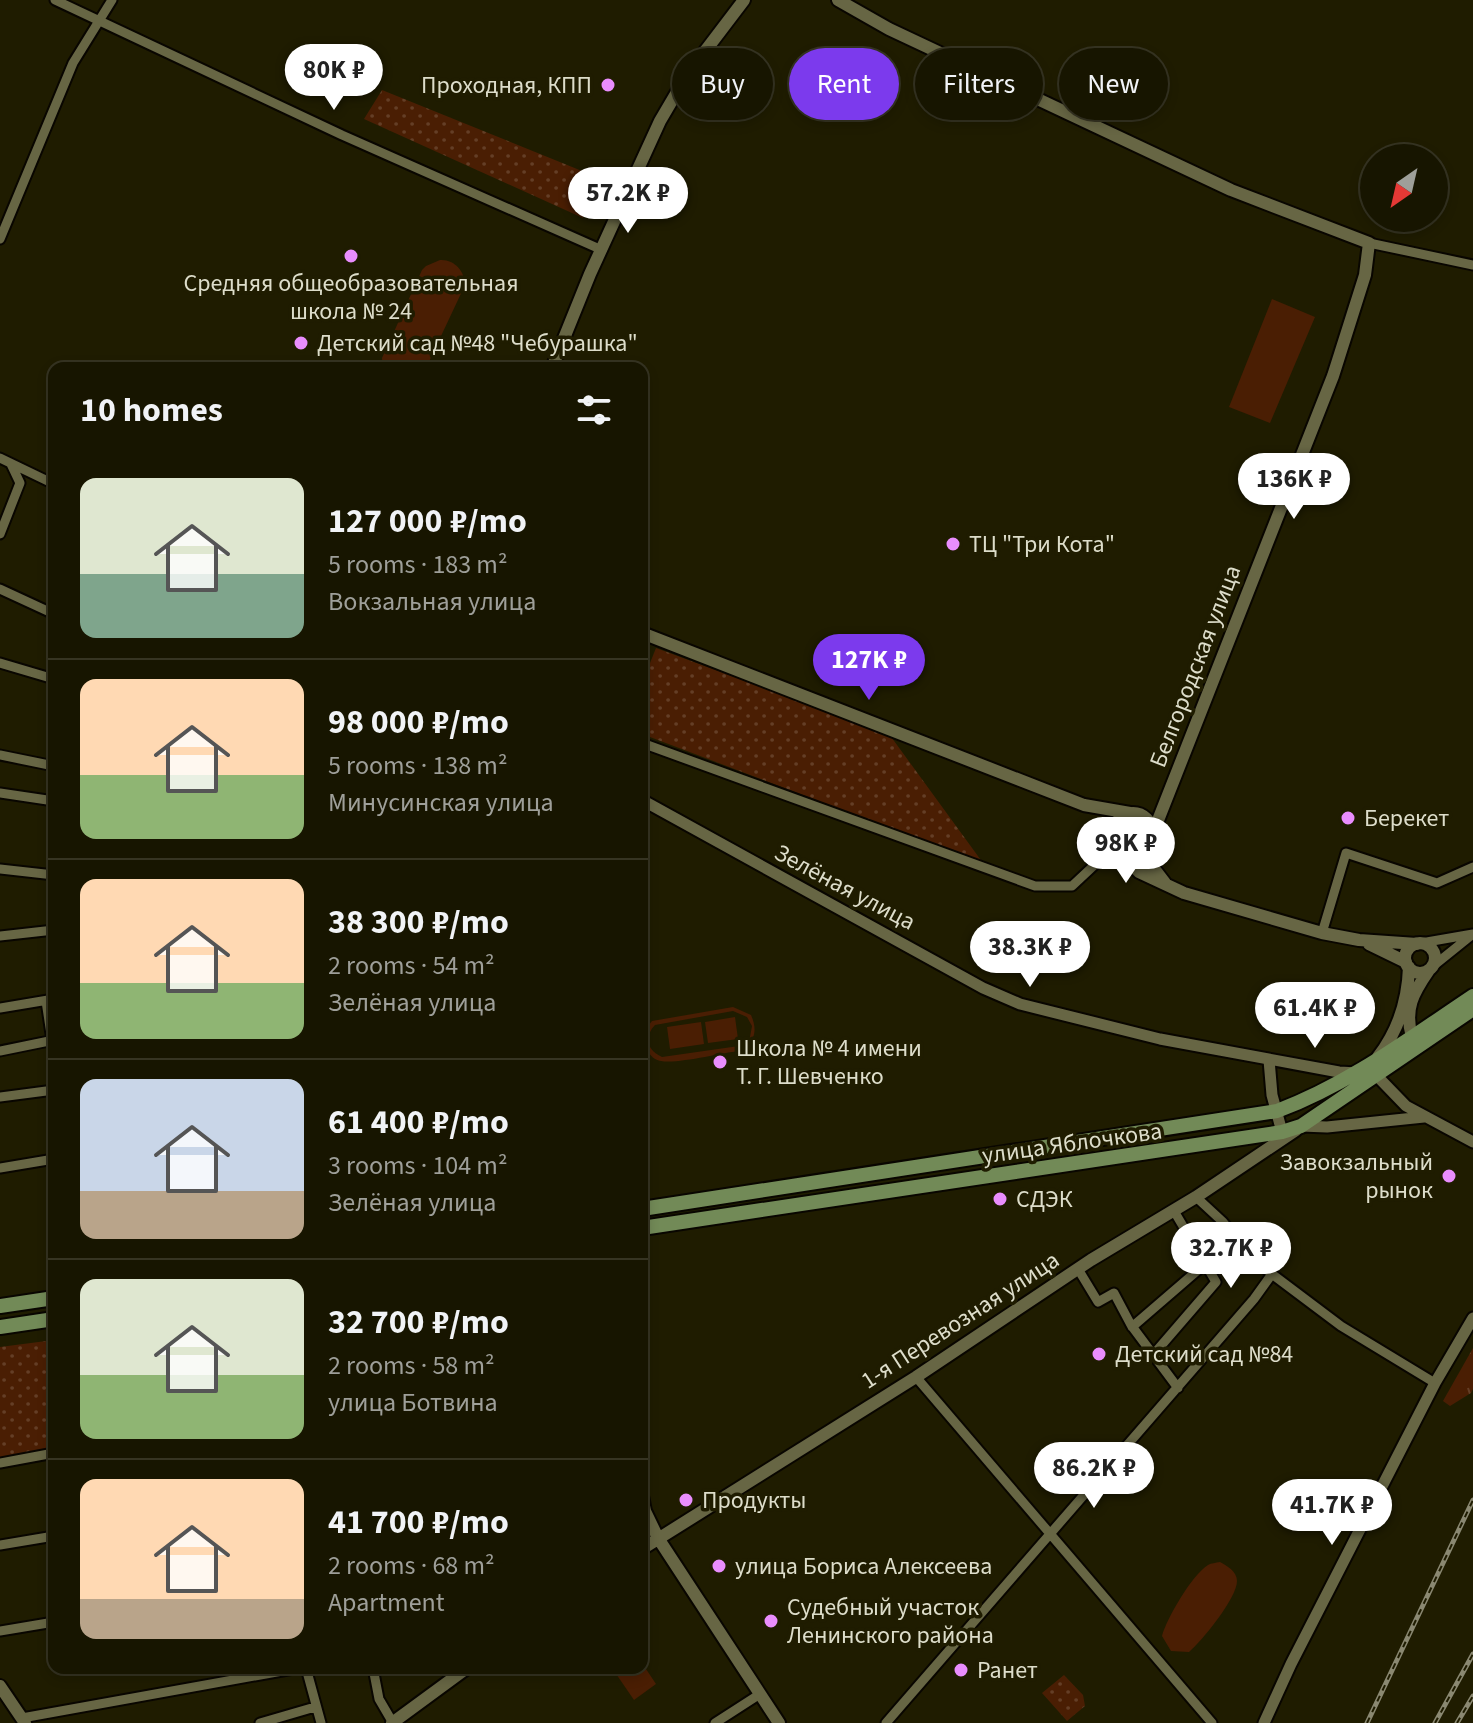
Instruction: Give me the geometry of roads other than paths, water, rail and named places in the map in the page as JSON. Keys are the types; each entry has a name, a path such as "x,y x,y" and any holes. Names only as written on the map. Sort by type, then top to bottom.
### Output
{"main road":[{"path":"555,362 649,144 677,90 744,0"},
{"path":"838,0 889,29 1231,190 1369,243"},
{"name":"Белгородская улица","path":"1152,836 1333,376 1365,275 1369,243"},
{"path":"648,635 1084,805 1147,818 1152,836 1152,866 1170,888"},
{"name":"Белгородская улица","path":"1133,813 1155,807 1171,788"},
{"path":"1084,805 1099,815 1127,860 1139,872 1170,888 1322,933 1359,940 1428,946 1434,952 1435,959 1413,994 1407,1016 1412,1037"},
{"path":"1117,842 1119,819 1133,813"},
{"path":"1117,842 1129,851 1138,851 1147,846 1152,836"},
{"path":"1359,940 1384,949 1421,973 1431,968"},
{"path":"1374,1070 1393,1034 1406,996 1407,951 1419,943"},
{"name":"улица Яблочкова","path":"648,1227 1282,1132 1301,1126 1412,1037 1473,996"},
{"name":"улица Яблочкова","path":"648,1208 1277,1111 1358,1073 1374,1070 1473,1009"},
{"path":"1407,1016 1425,1028"},
{"name":"1-я Перевозная улица","path":"648,1545 916,1377 1301,1126"},
{"path":"0,1306 48,1299"},
{"path":"0,1327 48,1320"},
{"path":"648,1517 658,1538 779,1723"},
{"path":"392,1723 459,1674"},
{"path":"0,1686 24,1721"}],"street":[{"path":"55,0 342,135 602,250"},
{"path":"0,239 58,95 73,63 112,0"},
{"path":"1369,243 1473,265"},
{"path":"0,458 48,481"},
{"path":"0,534 20,483 11,464"},
{"path":"0,589 48,611"},
{"path":"0,663 48,677"},
{"path":"648,745 1035,886 1072,886 1117,842"},
{"path":"0,755 48,765"},
{"path":"0,793 48,800"},
{"name":"Зелёная улица","path":"648,803 983,988 1020,1004 1160,1039 1358,1073"},
{"path":"1322,933 1346,853 1437,883 1473,867"},
{"path":"0,869 48,874"},
{"path":"0,936 48,931"},
{"path":"1419,943 1473,934"},
{"path":"1431,968 1473,934"},
{"path":"0,1008 48,1000"},
{"path":"0,1051 48,1041"},
{"path":"1269,1060 1269,1076 1282,1132"},
{"path":"1374,1070 1406,1106 1473,1142"},
{"path":"0,1097 48,1091"},
{"path":"1301,1126 1327,1127 1424,1117"},
{"path":"0,1168 48,1160"},
{"path":"1196,1197 1272,1274 1341,1326 1435,1383"},
{"path":"1153,1355 1216,1282 1174,1211"},
{"path":"1132,1327 1205,1264"},
{"path":"1078,1269 1098,1302 1114,1293 1132,1327 1178,1388"},
{"path":"886,1723 1178,1388 1272,1274"},
{"path":"1264,1723 1435,1383 1473,1318"},
{"path":"916,1377 1212,1723"},
{"path":"0,1463 48,1454"},
{"path":"0,1545 48,1537"},
{"path":"0,1631 48,1623"},
{"path":"24,1721 268,1674"},
{"path":"307,1674 321,1723"},
{"path":"374,1674 379,1699 392,1723"},
{"path":"715,1723 760,1694"},
{"path":"260,1723 315,1707"}],"railway":[{"path":"1367,1723 1473,1500"},
{"path":"1435,1723 1473,1654"},
{"path":"1457,1723 1473,1696"}],"place":[{"name":"Проходная, КПП","path":"608,85"},
{"name":"Средняя общеобразовательная школа № 24","path":"351,256"},
{"name":"Детский сад №48 \"Чебурашка\"","path":"301,343"},
{"name":"ТЦ \"Три Кота\"","path":"953,544"},
{"name":"Берекет","path":"1348,818"},
{"name":"Школа № 4 имени Т. Г. Шевченко","path":"720,1062"},
{"name":"Завокзальный рынок","path":"1449,1176"},
{"name":"СДЭК","path":"1000,1199"},
{"name":"Детский сад №84","path":"1099,1354"},
{"name":"Продукты","path":"686,1500"},
{"name":"улица Бориса Алексеева","path":"719,1566"},
{"name":"Судебный участок Ленинского района","path":"771,1621"},
{"name":"Ранет","path":"961,1670"}]}
